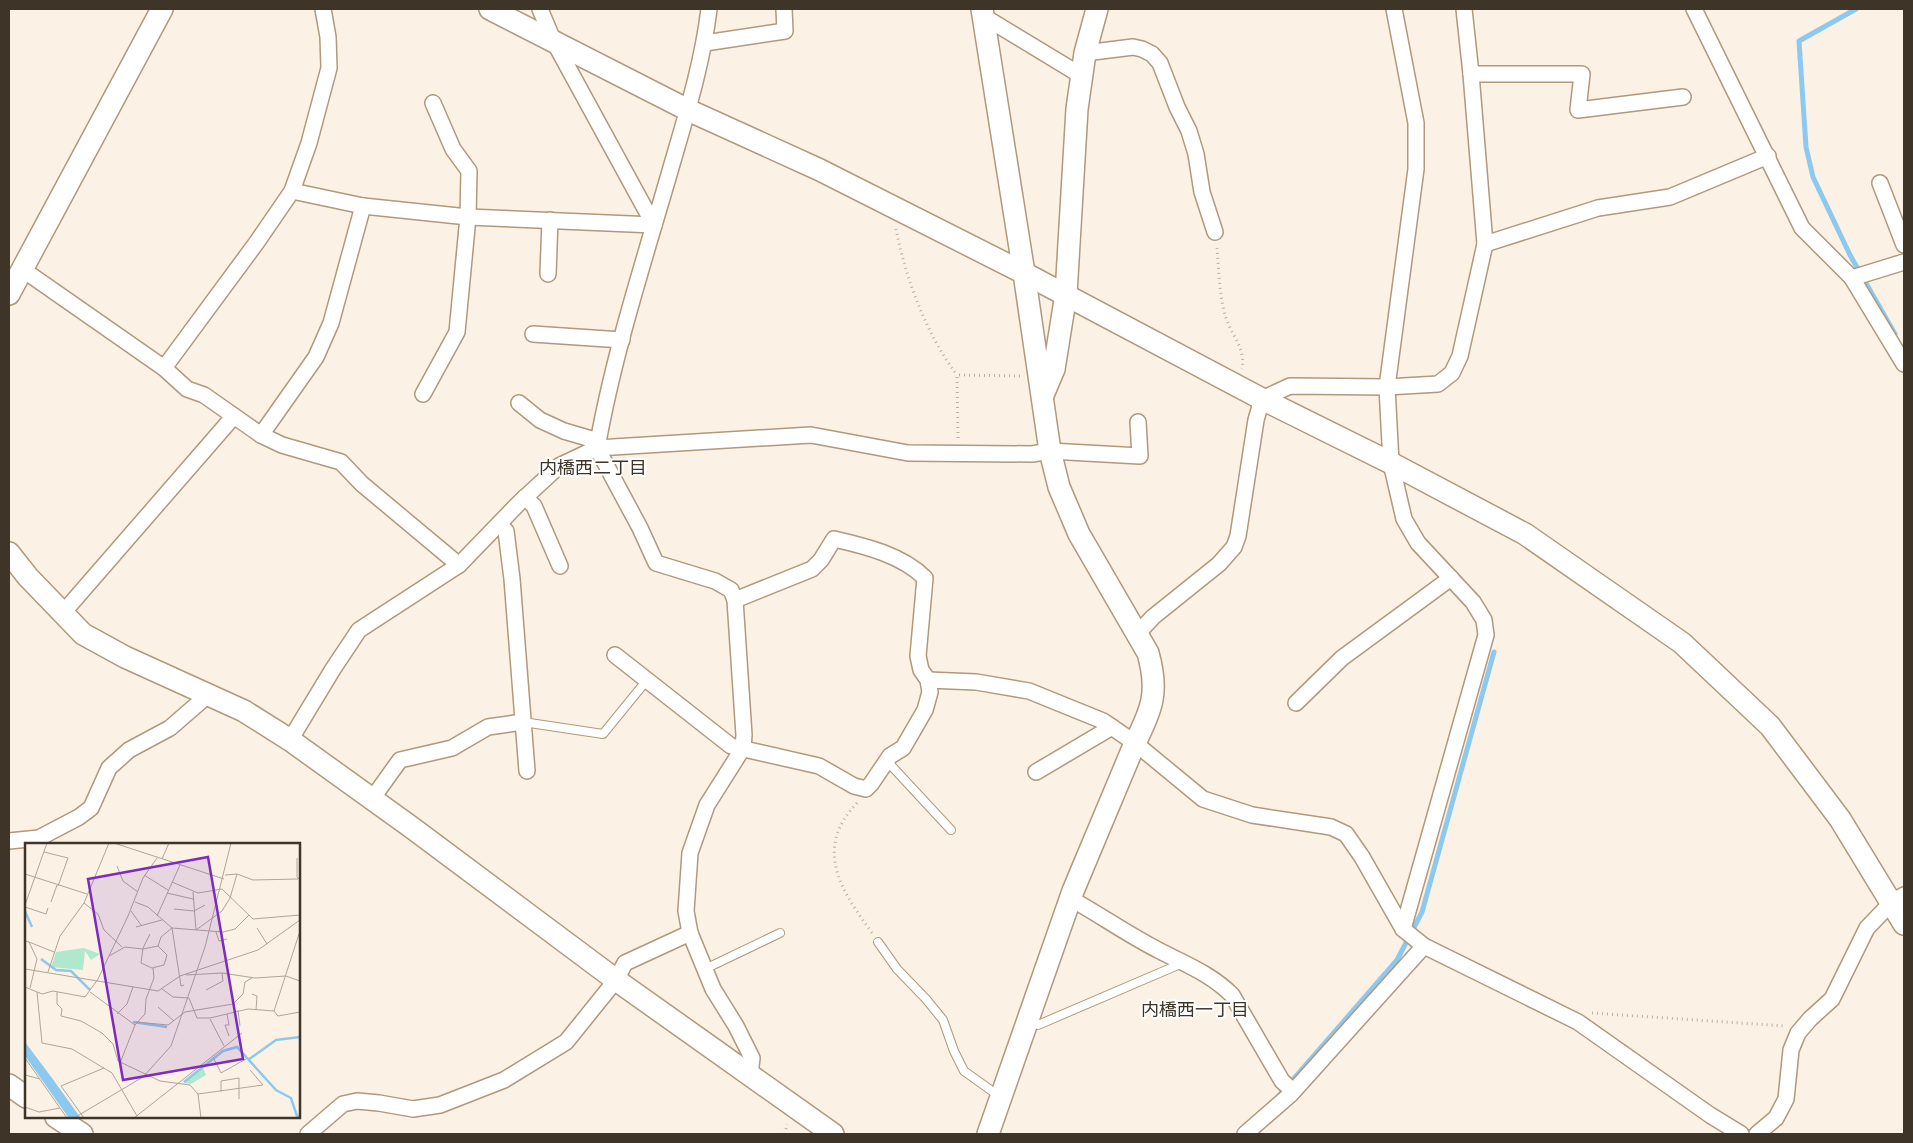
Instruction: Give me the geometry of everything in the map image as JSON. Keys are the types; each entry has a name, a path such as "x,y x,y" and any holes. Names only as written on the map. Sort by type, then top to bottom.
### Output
{"street":[{"path":"9,294 162,9"},
{"path":"164,368 258,242 292,191 309,142 329,68 328,37 323,9"},
{"path":"490,9 688,110 820,170 1066,294 1262,400 1390,463 1525,534 1682,643 1770,726 1898,898 1904,924"},
{"path":"540,9 554,40 654,224"},
{"path":"709,9 705,43 688,110 622,340 597,445 656,563 715,581 731,590 735,600 744,735 743,748 707,805 690,853 686,911 690,933 713,989 736,1026 752,1058 750,1075"},
{"path":"705,43 785,31 784,9"},
{"path":"1042,397 1054,369 1066,294 1074,148 1085,54 1097,9"},
{"path":"1394,9 1416,123 1416,169 1387,387 1390,463 1404,519 1418,543 1474,602 1484,620 1486,635 1403,929"},
{"path":"1138,633 1153,617 1219,564 1234,547 1238,536 1256,420 1262,400 1290,386 1387,387 1438,384 1452,373 1460,356 1485,244 1464,9"},
{"path":"1694,9 1802,228 1852,278 1904,364"},
{"path":"983,13 1082,76"},
{"path":"983,13 1050,451 1059,487 1080,534 1138,633 1148,653 1154,674 1153,701 1146,721 1135,743 1070,900 988,1134"},
{"path":"1085,54 1133,47 1152,54 1160,63 1177,107 1189,131 1196,154 1202,192 1208,205 1215,232"},
{"path":"1471,74 1582,74 1578,110 1683,97"},
{"path":"423,394 457,332 468,217 469,171 453,149 433,103"},
{"path":"1485,244 1598,208 1670,197 1768,156"},
{"path":"1880,182 1904,245"},
{"path":"292,191 363,206 468,217 654,224"},
{"path":"261,435 316,357 331,324 363,206"},
{"path":"548,274 550,220"},
{"path":"1852,278 1904,262"},
{"path":"22,269 164,368 187,389 204,395 261,435 282,446 341,462 362,484 459,566"},
{"path":"533,334 622,340"},
{"path":"519,403 540,420 597,445 811,435 908,453 1032,454 1050,451 1140,456 1138,422"},
{"path":"62,614 234,416"},
{"path":"290,740 359,630 459,566 525,497 559,466 597,445"},
{"path":"525,497 534,506 560,566"},
{"path":"499,524 506,531 527,771"},
{"path":"615,655 732,746 819,766 854,786 866,789 890,756 903,748 925,710 930,692 928,680 922,670 918,656 925,578 916,569 884,554 834,539 821,560 812,569 735,600"},
{"path":"9,553 28,577 83,634 125,657 244,711 290,740 616,980 833,1134"},
{"path":"1296,704 1342,658 1451,578"},
{"path":"928,680 976,682 1029,691 1102,721 1112,727 1135,743 1202,798 1252,814 1331,827 1346,834 1362,857 1403,929 1424,946 1578,1022 1710,1115 1742,1134"},
{"path":"9,842 39,838 79,817 91,808 109,768 129,750 170,728 208,695"},
{"path":"372,799 400,760 452,748 488,727 523,722"},
{"path":"1036,772 1112,727"},
{"path":"1757,1134 1776,1118 1786,1099 1791,1050 1798,1033 1832,998 1867,928 1898,898"},
{"path":"1070,900 1221,984 1232,995 1282,1081 1293,1091"},
{"path":"308,1134 343,1104 357,1101 413,1109 460,1098 504,1080 566,1042 616,980 625,962 690,933"},
{"path":"1245,1134 1293,1091 1424,946"},
{"path":"9,1085 25,1096"},
{"path":"58,1118 82,1134"}],"lane":[{"path":"523,722 603,734 647,680"},
{"path":"887,761 951,830"},
{"path":"705,969 780,933"},
{"path":"878,942 897,968 943,1020 954,1051 964,1071 1001,1097"},
{"path":"1028,1022 1038,1025 1178,965 1181,961"}],"path":[{"path":"898,209 894,225 900,251 919,303 945,359 957,375 958,453"},
{"path":"1215,232 1226,318 1240,345 1243,358 1243,368 1236,386"},
{"path":"957,375 1039,375"},
{"path":"866,789 861,799 848,813 838,831 834,845 834,861 850,902 878,942"},
{"path":"1569,1017 1586,1012 1787,1026 1810,1019"}],"waterway":[{"path":"1856,9 1799,41 1806,147 1813,177 1850,255 1895,334"},
{"path":"1277,1098 1397,960 1422,912 1494,652"}],"district":[{"name":"内橋西二丁目","path":"593,468"},
{"name":"内橋西一丁目","path":"1195,1010"}]}
